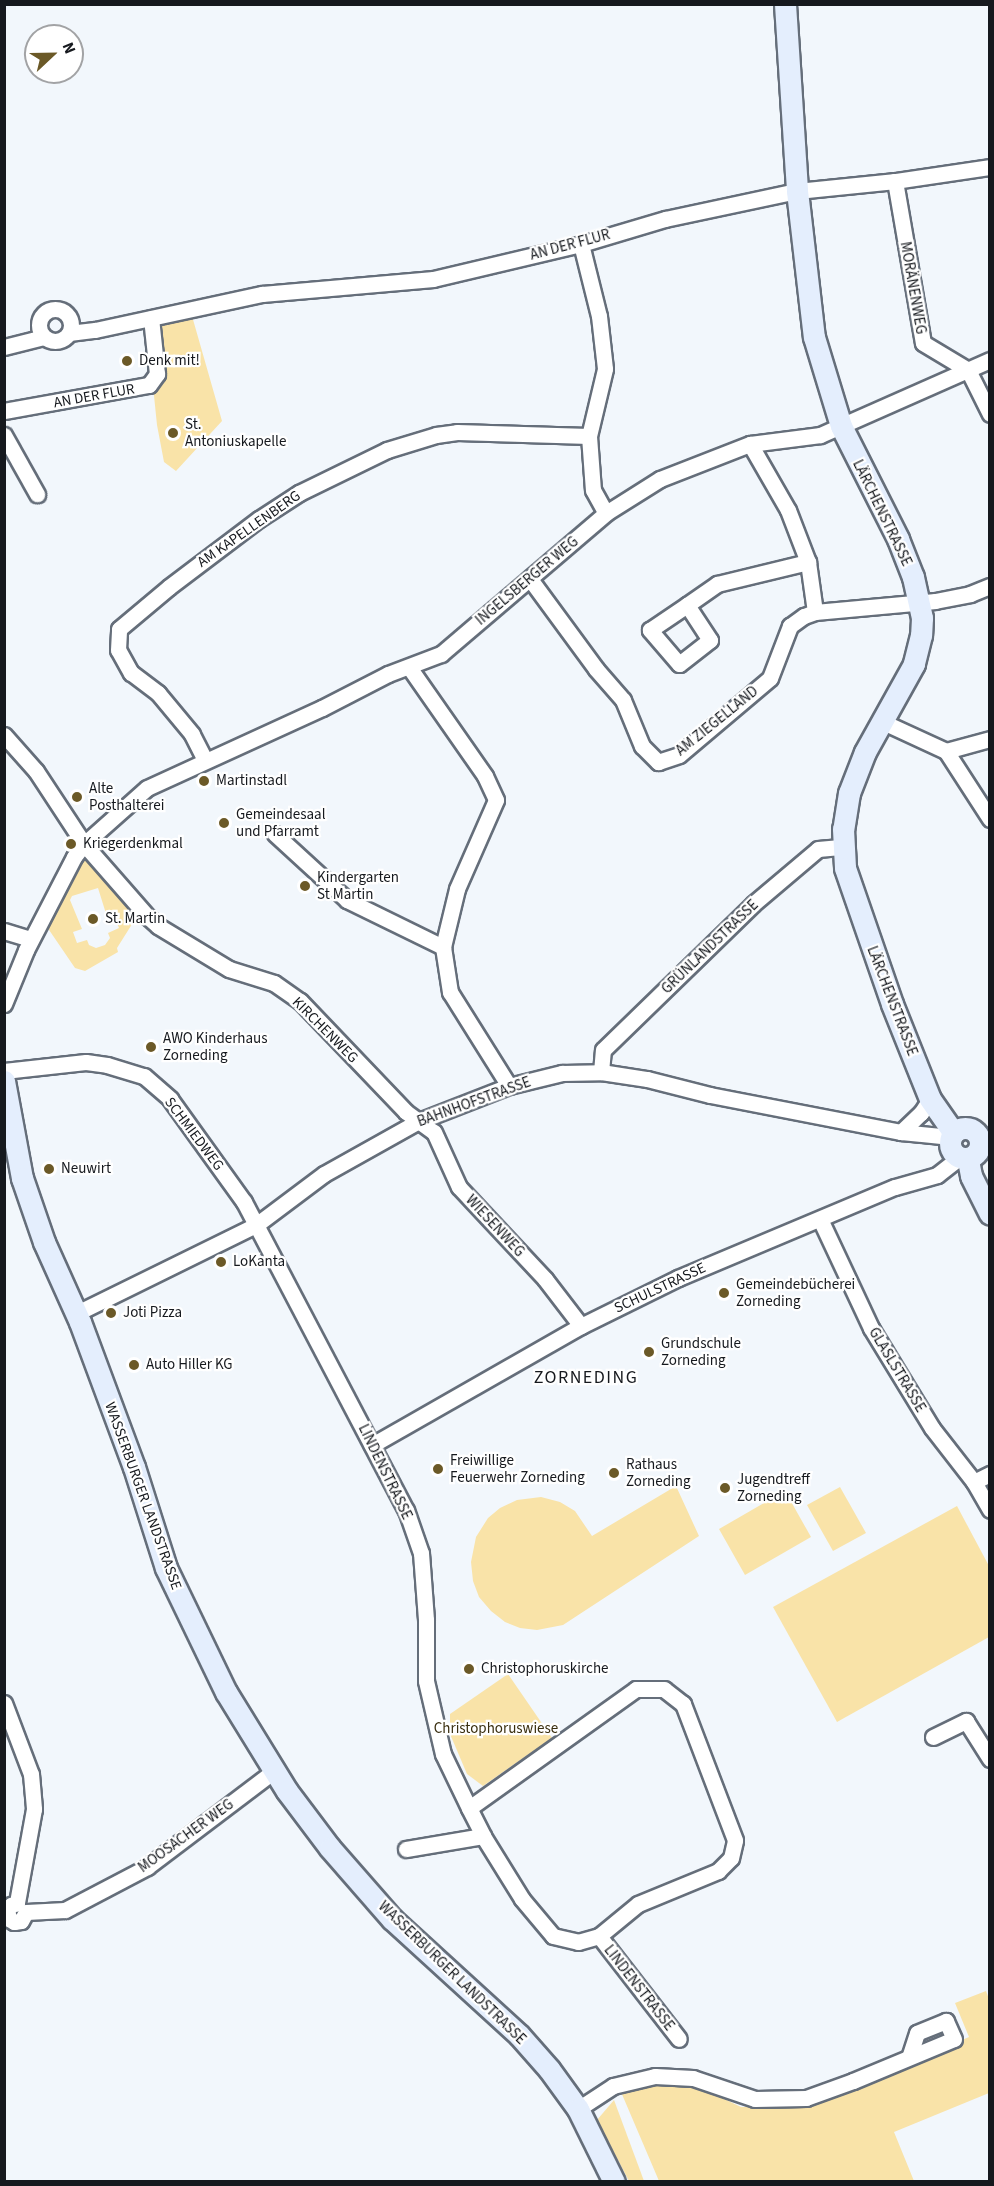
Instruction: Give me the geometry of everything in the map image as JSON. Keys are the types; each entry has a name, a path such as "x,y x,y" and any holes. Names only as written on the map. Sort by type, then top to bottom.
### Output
{"street":[{"name":"LÄRCHENSTRASSE","path":"785,4 797,191 814,337 841,426 898,538 922,618 918,650 907,678 855,774 846,808 843,847 851,891 892,1004 930,1098 952,1135"},
{"name":"AN DER FLUR","path":"4,347 44,337 58,341 69,333 262,294 433,279 581,244 665,219 797,191 895,181 990,167"},
{"name":"MORÄNENWEG","path":"895,181 923,343 968,370"},
{"path":"581,244 599,316 605,369 589,436 593,490 606,513"},
{"path":"44,337 39,323 44,314 53,309 59,309 68,316 71,321 69,333"},
{"name":"AN DER FLUR","path":"4,411 149,385 157,374 151,318"},
{"name":"INGELSBERGER WEG","path":"4,1004 32,939 64,874 84,844 147,788 441,654 606,513 660,479 750,444 820,435 990,360"},
{"path":"968,370 990,414"},
{"name":"AM KAPELLENBERG","path":"205,760 192,734 158,693 131,673 118,650 119,629 169,587 259,519 299,493 350,466 402,445 457,432 589,436"},
{"path":"4,435 37,494"},
{"path":"750,444 788,510 808,562 815,612"},
{"path":"687,605 717,584 808,562"},
{"name":"AM ZIEGELLAND","path":"530,579 623,700 642,746 658,762 679,755 770,678 790,626 815,612 919,603 970,594 990,586"},
{"path":"409,667 484,776 496,800 457,889 443,947 450,992 509,1086"},
{"path":"883,722 946,751 990,819"},
{"name":"KIRCHENWEG","path":"4,735 36,771 84,844 158,926 229,969 274,984 300,1001 406,1112 418,1121"},
{"path":"946,751 990,740"},
{"path":"275,834 347,900 443,947"},
{"name":"GRÜNLANDSTRASSE","path":"601,1072 603,1050 753,904 818,849 843,847"},
{"path":"4,931 32,939"},
{"name":"SCHMIEDWEG","path":"4,1071 86,1062 107,1065 144,1076 170,1099 244,1202 256,1225"},
{"name":"BAHNHOFSTRASSE","path":"76,1313 256,1225 324,1174 418,1121 509,1086 562,1073 601,1072 647,1079 710,1095 901,1132 952,1135"},
{"name":"WASSERBURGER LANDSTRASSE","path":"4,1081 7,1112 22,1178 44,1242 76,1313 134,1467 166,1568 226,1692 274,1771 330,1848 392,1920 519,2035 549,2069 578,2109 614,2181"},
{"path":"901,1132 921,1113 930,1098"},
{"name":"WIESENWEG","path":"418,1121 434,1132 459,1187 545,1280 581,1326"},
{"path":"963,1159 978,1154 984,1139 969,1128 962,1128 952,1135 952,1150 963,1159 990,1214"},
{"name":"SCHULSTRASSE","path":"372,1445 581,1326 678,1278 895,1187 937,1176 963,1159"},
{"name":"GLASLSTRASSE","path":"820,1219 871,1328 932,1428 974,1482 990,1510"},
{"name":"LINDENSTRASSE","path":"256,1225 406,1510 421,1553 426,1620 426,1681 443,1754 469,1808 483,1836 522,1899 553,1936 578,1942 599,1936 633,1906 718,1871 731,1858 735,1840 683,1704 664,1689 636,1689 469,1808"},
{"path":"974,1482 990,1474"},
{"path":"4,1703 31,1774 34,1809 22,1908 9,1907 6,1919"},
{"path":"933,1737 966,1721 990,1759"},
{"name":"MOOSACHER WEG","path":"22,1908 65,1910 147,1867 274,1771"},
{"path":"406,1849 483,1836"},
{"name":"LINDENSTRASSE","path":"599,1936 679,2039"},
{"path":"578,2109 613,2086 655,2076 693,2078 755,2099 806,2098 909,2057"}],"green space":[{"path":"192,316 222,421 176,471 164,462 157,425 153,386 161,384 154,323"},
{"path":"84,857 90,857 126,897 134,921 117,948 118,952 85,971 75,968 45,924 77,863","holes":["98,888 108,920 115,918 119,928 108,933 110,938 105,945 96,948 89,945 87,940 77,943 73,932 82,929 70,900 72,896"]},
{"path":"676,1486 699,1536 563,1625 537,1630 520,1628 505,1622 479,1597 473,1581 471,1562 476,1537 488,1518 500,1508 517,1500 541,1497 560,1502 575,1511 592,1536"},
{"path":"840,1487 866,1533 833,1551 807,1505"},
{"path":"785,1491 811,1537 745,1575 719,1529"},
{"path":"957,1506 989,1566 989,1637 837,1722 773,1607"},
{"name":"Christophoruswiese","path":"508,1674 552,1738 483,1786 467,1774 450,1734 450,1714"},
{"path":"986,1991 989,1999 989,2093 894,2132 914,2181 659,2181 621,2092 653,2085 695,2085 741,2107 796,2107 831,2097 969,2037 955,2003"},
{"path":"614,2100 644,2181 629,2181 597,2120"}],"place":[{"name":"Denk mit!","path":"127,361"},
{"name":"St. Antoniuskapelle","path":"173,433"},
{"name":"Martinstadl","path":"204,781"},
{"name":"Alte Posthalterei","path":"77,797"},
{"name":"Gemeindesaal und Pfarramt","path":"224,823"},
{"name":"Kriegerdenkmal","path":"71,844"},
{"name":"Kindergarten St Martin","path":"305,886"},
{"name":"St. Martin","path":"93,919"},
{"name":"AWO Kinderhaus Zorneding","path":"151,1047"},
{"name":"Neuwirt","path":"49,1169"},
{"name":"LoKanta","path":"221,1262"},
{"name":"Gemeindebücherei Zorneding","path":"724,1293"},
{"name":"Joti Pizza","path":"111,1313"},
{"name":"Grundschule Zorneding","path":"649,1352"},
{"name":"Auto Hiller KG","path":"134,1365"},
{"name":"Freiwillige Feuerwehr Zorneding","path":"438,1469"},
{"name":"Rathaus Zorneding","path":"614,1473"},
{"name":"Jugendtreff Zorneding","path":"725,1488"},
{"name":"Christophoruskirche","path":"469,1669"}],"district":[{"name":"ZORNEDING","path":"586,1378"}]}
